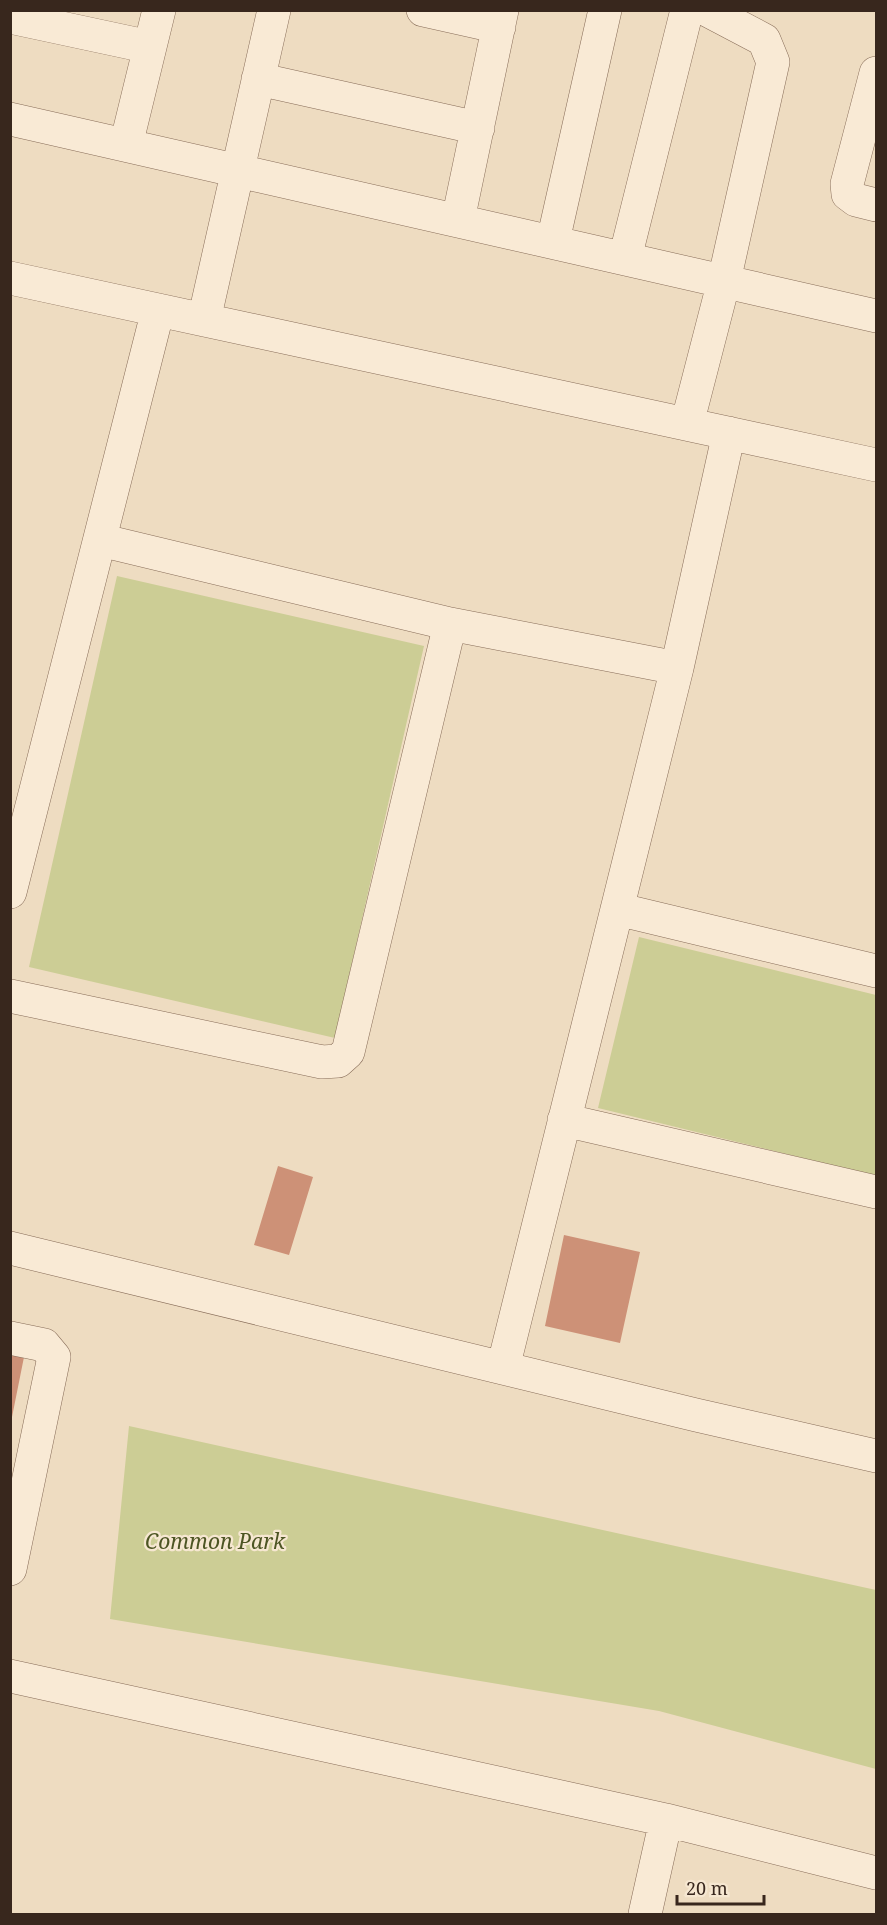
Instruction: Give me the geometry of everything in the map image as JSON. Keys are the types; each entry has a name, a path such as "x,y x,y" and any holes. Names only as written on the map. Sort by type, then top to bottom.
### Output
{"street":[{"path":"126,145 159,10"},
{"path":"204,320 274,10"},
{"path":"423,10 501,19 458,220"},
{"path":"553,241 604,10"},
{"path":"625,258 687,10"},
{"path":"687,424 723,281 773,62 764,40 707,10"},
{"path":"10,17 150,47"},
{"path":"876,73 847,184 848,194 856,200 876,205"},
{"path":"258,79 478,128"},
{"path":"10,119 876,316"},
{"path":"10,278 876,465"},
{"path":"10,892 22,800 100,540 158,310"},
{"path":"503,1368 677,668 729,433"},
{"path":"100,540 450,624 677,668"},
{"path":"10,996 322,1062 338,1061 348,1052 450,624"},
{"path":"617,909 876,971"},
{"path":"564,1120 876,1192"},
{"path":"10,1248 876,1456"},
{"path":"10,1338 44,1345 54,1357 10,1569"},
{"path":"10,1676 666,1820 876,1874"},
{"path":"645,1914 666,1820"}],"green space":[{"path":"117,576 424,646 335,1038 29,967"},
{"path":"639,937 876,995 876,1176 598,1108"},
{"name":"Common Park","path":"129,1426 876,1590 876,1769 659,1711 110,1619"}],"building":[{"path":"278,1166 313,1177 289,1255 254,1245"},
{"path":"564,1235 640,1252 620,1343 545,1326"},
{"path":"10,1349 25,1352 12,1417 10,1417"}]}
